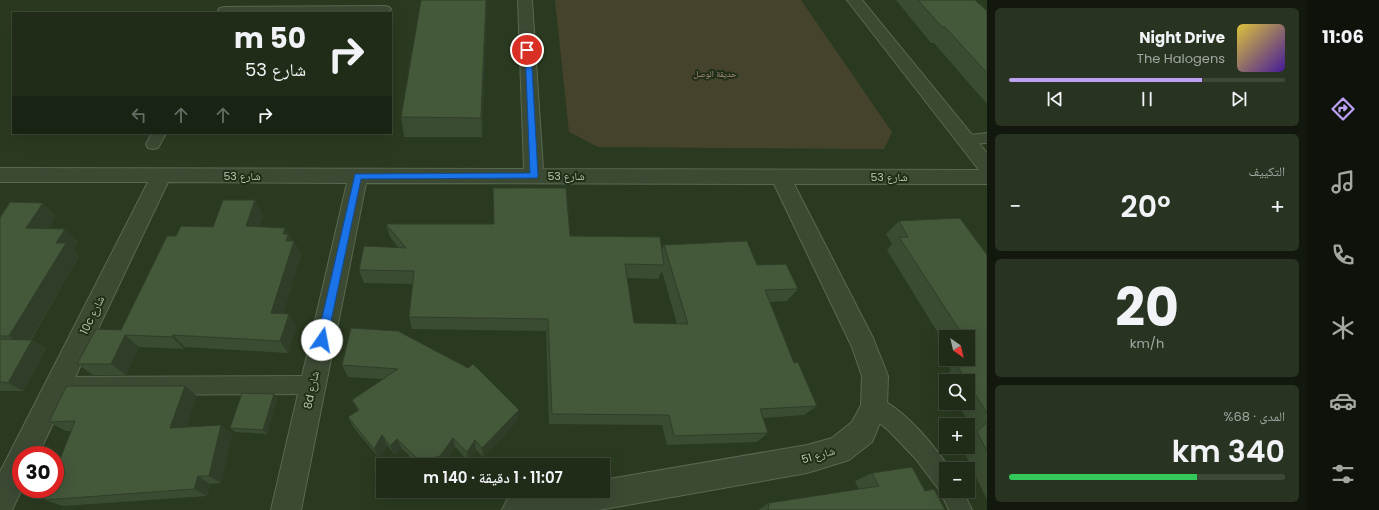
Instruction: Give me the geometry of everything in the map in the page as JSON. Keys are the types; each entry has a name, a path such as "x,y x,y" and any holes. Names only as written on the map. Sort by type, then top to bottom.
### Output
{"street":[{"path":"525,0 534,176"},
{"path":"854,0 987,166"},
{"name":"شارع 53","path":"0,175 987,177"},
{"name":"10c شارع","path":"28,446 161,176"},
{"name":"8d شارع","path":"286,510 358,176"},
{"name":"شارع 51","path":"517,510 807,459 839,450 862,432 874,406 875,376 864,346 780,176"},
{"path":"0,503 12,478"}],"lane":[{"path":"225,8 385,7"},
{"path":"966,139 987,138"},
{"path":"58,386 312,385"},
{"path":"874,406 914,439 939,472"},
{"path":"955,498 961,510"}],"green space":[{"name":"حديقة الوصل","path":"555,0 801,0 892,132 884,149 598,147 569,132"}],"building":[{"path":"421,0 486,0 481,118 401,117"},
{"path":"918,0 975,0 987,11 987,73 945,27 942,27"},
{"path":"493,188 566,188 570,236 660,237 664,265 625,264 634,323 688,324 664,245 747,241 757,265 786,264 798,289 765,290 794,363 798,362 817,406 760,409 768,433 674,436 669,415 552,414 548,319 409,317 414,271 359,270 364,246 406,248 386,224 494,224"},
{"path":"223,200 255,200 246,226 285,228 283,234 288,234 286,241 294,241 271,313 289,314 280,341 173,335 172,337 125,335 111,364 77,364 96,329 121,330 167,236 176,236 181,226 213,227"},
{"path":"10,202 43,203 26,228 65,229 56,243 66,243 9,336 0,336 0,218"},
{"path":"960,218 987,255 987,413 975,394 975,374 962,374 958,367 975,366 975,330 959,330 899,237 908,237 899,221"},
{"path":"351,328 398,331 468,368 473,364 519,410 482,448 475,440 467,452 453,438 440,456 432,458 417,458 397,439 390,446 382,435 374,449 348,417 359,410 352,400 398,369 342,365"},
{"path":"0,339 32,340 8,383 0,382"},
{"path":"67,386 185,386 170,428 221,425 209,476 198,476 194,489 44,500 45,498 64,498 64,449 75,421 49,422"},
{"path":"242,393 274,394 263,430 230,428"},
{"path":"987,422 987,451 977,432"},
{"path":"912,467 925,491 934,489 945,510 768,510 769,503 879,486 872,473"}],"route":[{"path":"322,340 358,176 534,176 527,50"}]}
